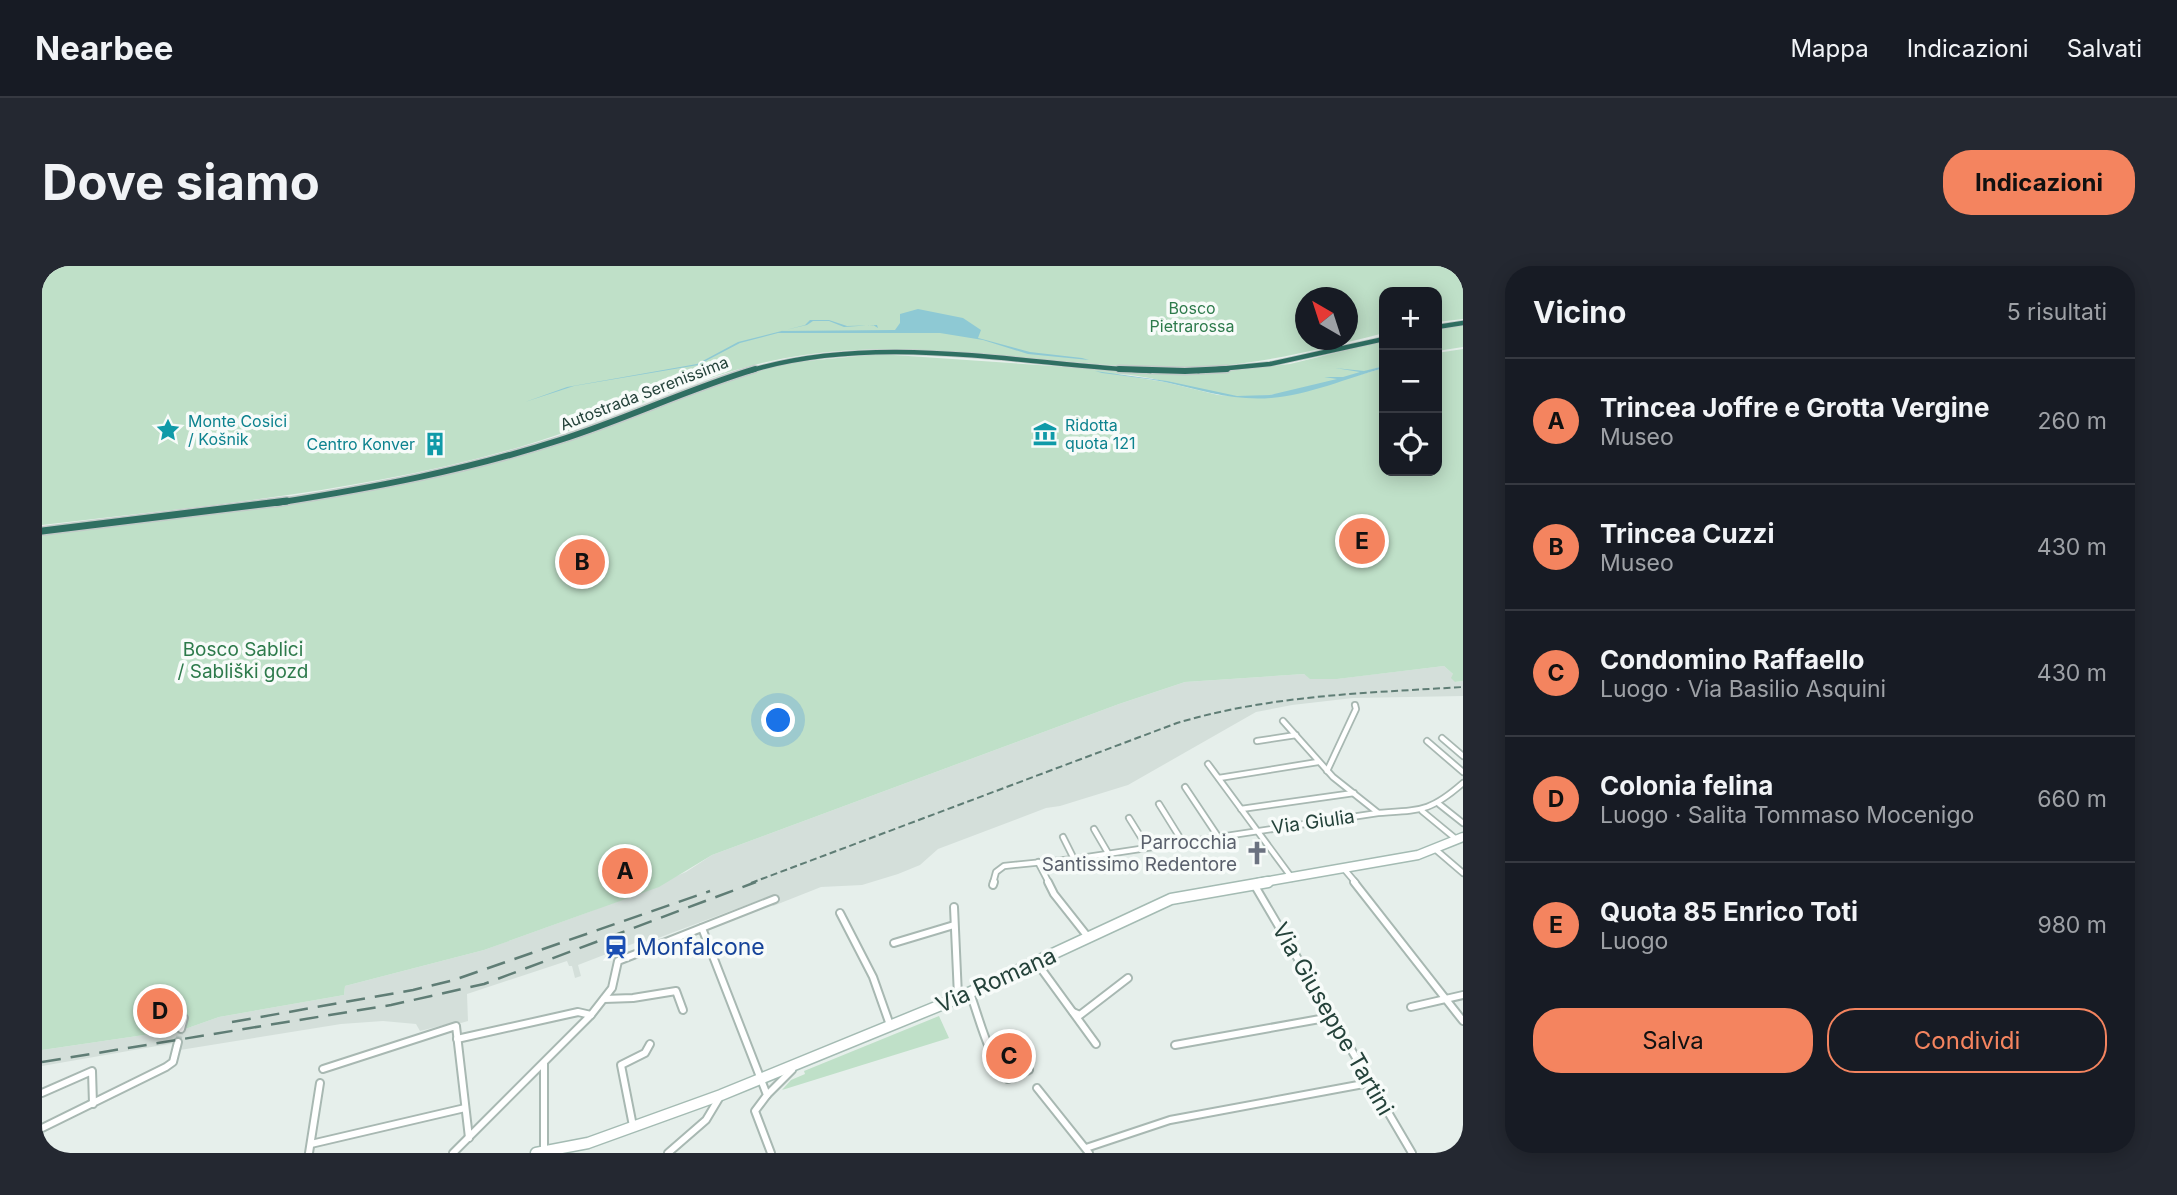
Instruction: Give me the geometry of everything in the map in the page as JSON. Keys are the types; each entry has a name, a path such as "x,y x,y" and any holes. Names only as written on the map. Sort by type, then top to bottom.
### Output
{"highway":[{"path":"1442,325 1463,322"},
{"name":"Autostrada Serenissima","path":"42,530 310,495 435,472 569,435 730,372 803,356 856,351 915,351 1124,367 1201,369 1287,360 1379,338"}],"street":[{"path":"1327,771 1356,709 1355,705"},
{"path":"1283,720 1327,771 1378,813"},
{"path":"1257,741 1296,735"},
{"path":"1442,738 1463,755"},
{"path":"1427,741 1463,772"},
{"path":"1219,778 1319,762"},
{"path":"1208,764 1292,879"},
{"path":"1463,783 1439,804 1463,823"},
{"path":"1185,788 1217,835"},
{"path":"1241,809 1354,793"},
{"path":"1158,804 1182,841"},
{"name":"Via Giulia","path":"993,885 999,868 1074,859 1217,835 1378,813 1422,810 1439,804"},
{"path":"1422,810 1460,839"},
{"path":"1129,818 1147,847"},
{"path":"1094,829 1108,853"},
{"path":"1063,837 1074,859"},
{"name":"Via Romana","path":"541,1153 588,1143 721,1095 958,998 1171,899 1418,855 1460,839"},
{"path":"1435,849 1463,873"},
{"path":"1038,862 1054,894 1089,938"},
{"path":"1345,870 1463,1021"},
{"name":"Via Giuseppe Tartini","path":"1255,885 1412,1153"},
{"path":"453,1153 591,1015 612,988 618,961 775,899"},
{"path":"954,907 958,998"},
{"path":"840,913 873,977 890,1025"},
{"path":"894,943 954,925"},
{"path":"702,928 767,1095"},
{"path":"1036,962 1096,1044"},
{"path":"1073,1012 1080,1015 1128,978"},
{"path":"604,999 634,998 676,991 683,1010"},
{"path":"970,992 991,1054 1003,1074 1008,1079 1028,1070"},
{"path":"1411,1007 1429,1005 1443,997 1463,995"},
{"path":"457,1039 578,1012 591,1015"},
{"path":"1175,1045 1331,1017"},
{"path":"181,1029 184,1018"},
{"path":"323,1069 456,1026 469,1138"},
{"path":"42,1128 166,1067 173,1062 178,1042"},
{"path":"633,1127 621,1065 645,1053 650,1044"},
{"path":"771,1153 756,1116 757,1105 806,1058"},
{"path":"541,1153 544,1063"},
{"path":"42,1093 92,1071 93,1104"},
{"path":"309,1153 320,1083"},
{"path":"1037,1088 1088,1151 1170,1120 1369,1083"},
{"path":"668,1153 718,1105 721,1095"},
{"path":"311,1144 465,1108"}],"shaded area":[{"path":"1444,666 1454,675 1455,682 1463,681 1463,696 1353,698 1256,712 1128,785 1046,808 938,849 920,865 898,874 862,885 821,887 773,906 768,897 578,965 581,976 575,978 572,966 569,966 567,961 467,994 468,1021 461,1023 420,1031 416,1024 383,1021 341,1024 180,1050 180,1042 42,1066 42,1050 185,1029 219,1017 344,995 345,986 484,950 589,912 686,872 712,855 1185,682 1304,674 1311,679 1336,679"}],"green space":[{"name":"Bosco Pietrarossa","path":"42,266 1463,266 1463,319 1442,321 1442,287 1379,287 1379,334 1358,340 1358,287 1295,287 1295,350 1313,350 1254,362 1174,368 896,349 804,355 732,371 558,435 464,462 344,486 224,504 42,525"},
{"path":"1463,325 1463,347 1442,350 1442,328"},
{"name":"Bosco Sablici / Sabliški gozd","path":"1379,342 1379,367 1273,395 1234,396 1168,383 1218,395 1259,398 1291,394 1379,369 1379,476 1442,476 1442,352 1463,349 1463,681 1455,682 1451,678 1453,674 1444,666 1337,679 1310,679 1304,674 1185,682 712,855 659,887 484,950 345,986 344,995 219,1017 185,1029 42,1050 42,533 361,491 427,479 579,438 756,369 796,362 879,354 1125,371 1219,372 1290,364 1347,350 1358,350 1358,347","holes":["1113,374 1143,377 1164,382"]},
{"path":"939,1016 949,1038 782,1090 791,1080 805,1074 804,1071"}],"water":[{"path":"918,309 963,318 981,330 978,338 1030,352 1089,360 1028,354 983,340 940,333 778,333 740,343 698,365 574,386 525,402 567,387 697,364 738,342 781,331 895,330 900,323 900,314"},
{"path":"810,320 829,320 847,326 869,325 844,327 829,321 813,321 807,325 785,330 805,325"},
{"path":"1379,367 1379,370 1314,390 1257,399 1230,396 1095,371 1167,381 1237,396 1270,395 1337,379 1324,377 1343,377 1360,372 1335,368 1364,371"}],"tunnel":[{"path":"178,1042 181,1029"}],"railway":[{"path":"751,883 1177,723 1248,706 1283,701 1463,687"},
{"path":"42,1062 391,1005 484,984 756,882"},
{"path":"232,1022 413,990 454,980 710,891"}],"place":[{"name":"Monte Cosici / Košnik","path":"168,430"},
{"name":"Ridotta quota 121","path":"1045,434"},
{"name":"Centro Konver","path":"435,444"},
{"name":"Quota 85 Enrico Toti","path":"1362,541"},
{"name":"Trincea Cuzzi","path":"582,562"},
{"name":"Parrocchia Santissimo Redentore","path":"1257,853"},
{"name":"Trincea Joffre e Grotta Vergine","path":"625,871"},
{"name":"Monfalcone","path":"616,947"},
{"name":"Colonia felina","path":"160,1011"},
{"name":"Condomino Raffaello","path":"1009,1056"}]}
